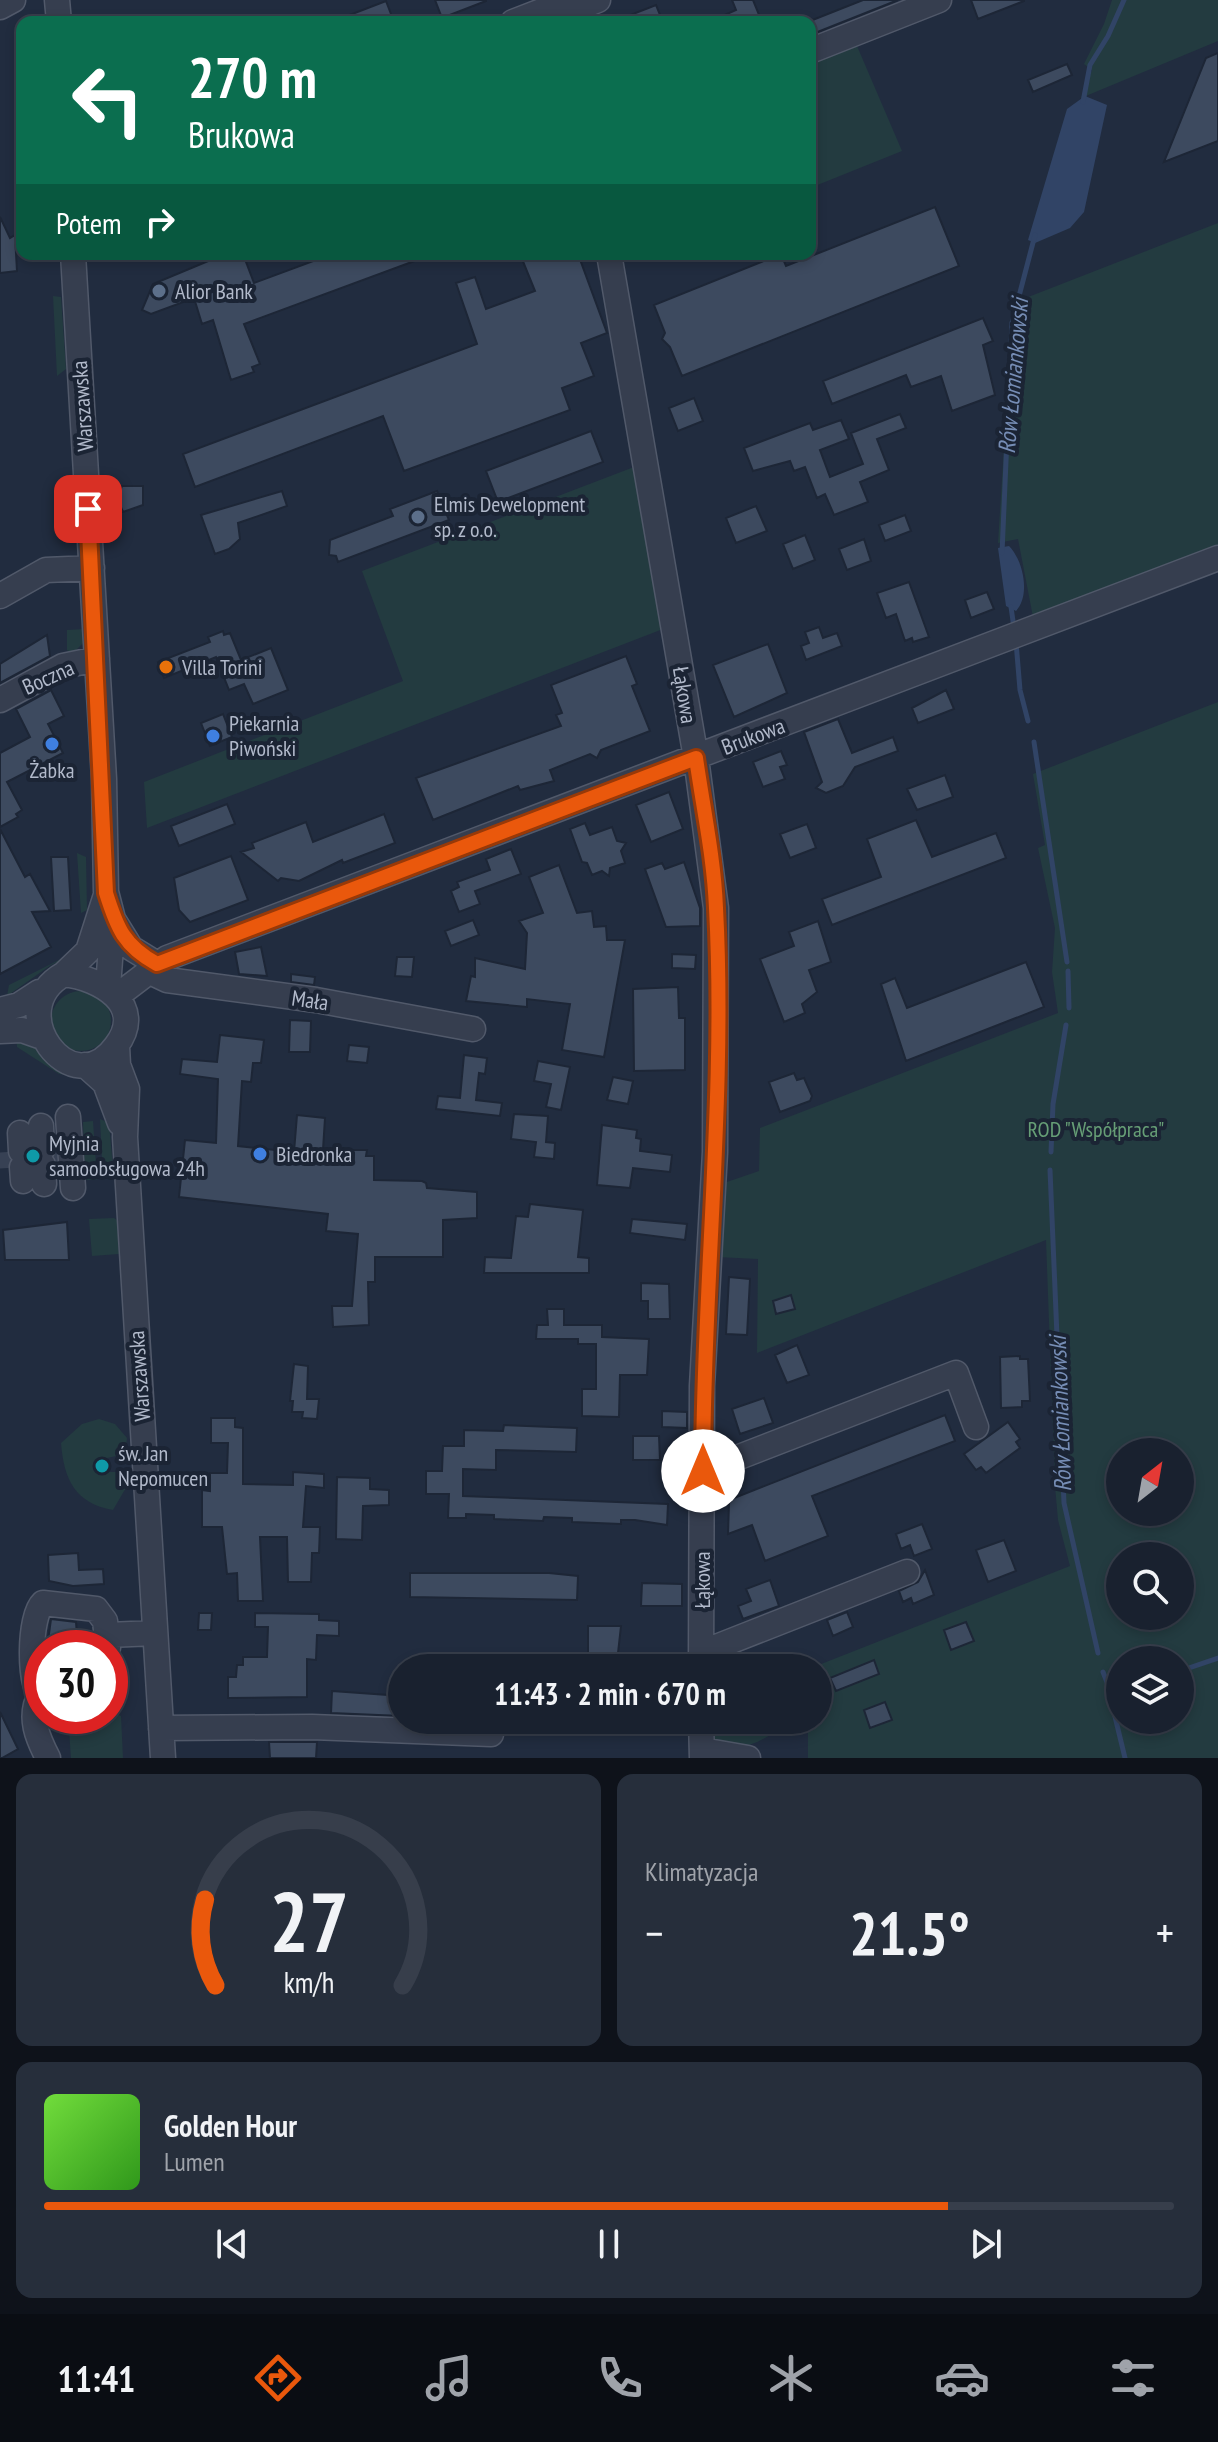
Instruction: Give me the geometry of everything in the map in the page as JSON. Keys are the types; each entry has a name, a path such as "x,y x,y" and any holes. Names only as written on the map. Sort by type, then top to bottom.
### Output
{"street":[{"path":"0,7 13,0"},
{"path":"536,16 598,0"},
{"path":"816,49 939,0"},
{"name":"Warszawska","path":"73,260 97,659 106,893 113,919 112,992"},
{"name":"Łąkowa","path":"610,260 696,758 716,908 715,1152 702,1386 701,1654"},
{"name":"Brukowa","path":"112,992 153,967 1218,558"},
{"path":"0,596 46,570 92,568"},
{"name":"Boczna","path":"0,700 63,666 97,659"},
{"name":"Warszawska","path":"64,974 88,951 106,893"},
{"name":"Warszawska","path":"113,919 131,948 153,967"},
{"name":"Mała","path":"153,967 167,980 316,1000 473,1029"},
{"path":"0,1010 19,1005 64,974 84,976 112,992 124,1023 117,1046 107,1056 85,1065 58,1059 39,1036 34,1009 39,992"},
{"path":"0,1031 22,1030 39,1036"},
{"name":"Warszawska","path":"117,1046 118,1065 127,1089 125,1137 163,1758"},
{"name":"Warszawska","path":"85,1065 105,1083 125,1137"},
{"path":"703,1471 956,1373 976,1427"},
{"path":"715,1654 907,1572"},
{"path":"33,1630 33,1621 43,1603 89,1606 103,1616 106,1630"},
{"path":"128,1638 155,1633"},
{"path":"161,1728 388,1730"},
{"path":"35,1734 48,1758"},
{"path":"701,1734 702,1754 748,1758"}],"green space":[{"path":"1112,0 1218,0 1218,41 1081,98 1092,70 1084,64"},
{"path":"854,39 902,151 816,186 816,54"},
{"path":"1218,223 1218,546 1033,617 1018,539 998,543 1013,303"},
{"path":"53,296 61,297 66,369 57,376"},
{"path":"634,467 663,629 147,828 144,782 403,681 362,571"},
{"path":"85,629 83,643 72,654 67,650 67,630"},
{"name":"ROD \"Współpraca\"","path":"1218,702 1218,1758 808,1758 808,1734 832,1734 832,1660 1070,1566 1058,1520 1055,1486 1046,1240 757,1353 758,1259 717,1257 721,1184 759,1171 760,1128 1058,1013 1052,972 1055,928 1038,848 1045,845 1033,774"},
{"path":"77,853 86,857 87,910 81,913"},
{"path":"65,957 69,957 51,965 7,996 9,985"},
{"path":"81,991 92,993 102,1000 109,1010 109,1032 102,1042 92,1049 81,1051 70,1049 60,1042 53,1032 51,1021 53,1010 60,1000 70,993"},
{"path":"16,1037 34,1046 52,1066 84,1077 59,1074 17,1047"},
{"path":"100,1119 109,1123 114,1179 103,1179"},
{"path":"93,1121 97,1180 85,1180 83,1122"},
{"path":"114,1218 118,1221 119,1254 92,1256 89,1219"},
{"path":"99,1419 115,1424 127,1438 125,1454 98,1460 95,1464 100,1472 117,1472 127,1486 113,1510 89,1502 74,1488 65,1468 61,1443 82,1424"},
{"path":"69,1734 122,1734 123,1758 71,1758"},
{"path":"712,1734 772,1734 753,1744 732,1747 712,1739"}],"water":[{"path":"1085,96 1107,105 1084,212 1070,228 1035,243 1028,240 1067,109"},
{"path":"1009,546 1021,568 1024,587 1021,604 1016,611 1006,606 998,548"}],"building":[{"path":"435,0 486,0 447,16 441,16"},
{"path":"732,0 753,0 760,16 722,16 736,10"},
{"path":"863,0 898,0 816,33 816,19"},
{"path":"971,0 1024,0 1024,1 978,19"},
{"path":"386,1 392,16 347,16"},
{"path":"656,5 661,16 628,16"},
{"path":"1218,53 1218,141 1164,162 1206,58"},
{"path":"1067,64 1072,75 1033,92 1028,80"},
{"path":"935,207 959,266 682,376 670,347 662,339 665,333 654,305 766,260 784,260 786,266 801,260 816,260 816,254"},
{"path":"0,217 10,238 15,235 17,271 0,273"},
{"path":"211,260 245,260 254,283 316,260 417,260 244,324 260,364 252,367 254,372 231,380 213,320 202,324 194,298 151,314 142,310 153,284"},
{"path":"522,260 580,260 607,333 581,343 594,376 562,388 570,410 404,471 383,416 195,487 183,454 477,344 456,283 475,277 486,309 535,291"},
{"path":"983,318 993,341 983,345 995,395 952,411 941,376 911,387 906,375 832,404 823,381"},
{"path":"694,398 703,421 678,431 669,408"},
{"path":"900,414 906,428 877,439 889,470 860,482 868,502 834,515 825,494 817,498 805,467 794,471 790,461 753,471 744,448 810,423 813,430 841,420 849,439 820,450 830,477 863,464 851,433"},
{"path":"591,431 603,462 498,502 486,471"},
{"path":"122,486 143,486 143,505 123,512 117,498"},
{"path":"282,491 287,506 238,523 240,539 229,549 215,554 201,515"},
{"path":"437,491 449,520 338,562 336,556 329,555 330,540 393,516 390,509"},
{"path":"756,506 767,531 736,543 726,518"},
{"path":"905,515 911,531 885,541 879,525"},
{"path":"805,535 815,560 793,569 783,544"},
{"path":"864,539 871,561 847,570 839,549"},
{"path":"909,582 929,637 913,642 912,638 905,641 896,614 886,618 877,593"},
{"path":"987,592 994,609 971,618 965,600"},
{"path":"819,627 823,638 837,633 842,646 806,660 801,646 809,643 805,632"},
{"path":"223,631 224,635 230,633 241,660 271,648 288,690 253,704 244,684 229,690 216,657 164,678 158,662 210,642 208,637"},
{"path":"47,635 50,656 0,683 0,664"},
{"path":"768,644 787,693 734,717 713,665"},
{"path":"626,656 637,684 632,686 650,731 601,750 597,758 590,754 550,770 554,781 520,790 518,786 433,820 416,778 561,726 556,715 562,713 551,685"},
{"path":"51,690 64,716 48,724 63,753 7,782 22,810 16,814 18,817 0,827 0,753 30,737 16,709"},
{"path":"946,690 954,709 918,723 912,708"},
{"path":"223,714 232,737 210,746 201,723"},
{"path":"838,719 852,753 893,737 898,751 855,767 843,786 826,793 816,788 822,782 804,732"},
{"path":"781,751 787,765 780,767 785,779 763,787 753,762"},
{"path":"945,775 953,797 917,810 907,789"},
{"path":"669,792 683,829 651,842 636,805"},
{"path":"227,804 235,824 179,846 171,826"},
{"path":"384,814 395,843 343,863 342,860 299,881 281,878 278,881 241,852 254,848 252,843 306,822 313,842"},
{"path":"916,820 932,857 996,833 1006,858 832,925 822,899 881,877 867,839"},
{"path":"585,823 590,835 612,827 617,841 626,843 621,851 625,863 610,868 609,876 602,871 592,875 587,863 582,862 570,829"},
{"path":"807,824 816,848 790,858 780,834"},
{"path":"0,829 25,877 30,874 50,911 32,912 51,947 0,974"},
{"path":"511,849 521,874 475,891 480,904 459,912 451,891 459,887 457,882 490,870 486,859"},
{"path":"231,856 248,900 190,922 179,910 174,878"},
{"path":"51,857 68,857 71,910 54,911"},
{"path":"684,862 700,908 700,926 666,927 645,869 662,863 665,869"},
{"path":"559,865 577,913 592,911 594,927 606,926 607,940 625,940 604,1057 562,1050 570,1004 527,999 527,1007 466,1001 471,976 475,977 475,958 525,969 527,933 519,921 543,913 529,877"},
{"path":"473,920 479,935 451,946 445,931"},
{"path":"818,921 831,962 809,970 817,992 802,1004 805,1013 784,1022 760,959 794,946 789,932"},
{"path":"261,947 267,976 239,974 235,952"},
{"path":"672,954 696,955 695,969 672,968"},
{"path":"397,957 414,957 412,977 395,976"},
{"path":"1026,962 1044,1007 906,1061 881,984 895,978 907,1008"},
{"path":"291,974 315,977 314,985 291,982"},
{"path":"678,987 679,1018 685,1018 685,1070 634,1071 633,989"},
{"path":"290,1020 311,1021 310,1052 289,1052"},
{"path":"220,1035 264,1040 261,1063 253,1063 251,1082 242,1081 238,1146 294,1152 297,1115 325,1118 323,1150 367,1150 366,1156 374,1156 374,1180 422,1181 427,1188 477,1192 477,1218 443,1220 443,1257 375,1257 375,1282 368,1282 369,1325 333,1327 332,1306 352,1306 358,1234 326,1231 328,1214 179,1197 185,1140 216,1143 218,1079 180,1074 182,1059 217,1062"},
{"path":"349,1045 369,1047 367,1063 347,1061"},
{"path":"464,1055 487,1058 485,1074 479,1073 476,1100 502,1103 500,1116 436,1109 438,1096 460,1098"},
{"path":"538,1061 570,1067 561,1110 546,1107 551,1084 534,1081"},
{"path":"794,1073 797,1080 804,1078 812,1096 810,1101 780,1112 769,1082"},
{"path":"613,1077 633,1081 628,1104 607,1100"},
{"path":"514,1114 548,1116 546,1142 555,1143 554,1159 534,1157 536,1142 511,1139"},
{"path":"602,1125 637,1130 636,1138 641,1139 640,1151 672,1155 670,1172 633,1168 630,1188 597,1185"},
{"path":"530,1204 583,1210 578,1257 589,1258 589,1273 484,1273 485,1257 511,1258 516,1216 528,1217"},
{"path":"632,1219 687,1224 685,1240 630,1233"},
{"path":"67,1222 69,1260 5,1260 3,1230"},
{"path":"729,1277 750,1279 747,1335 726,1334"},
{"path":"641,1283 669,1284 670,1319 648,1319 648,1301 641,1301"},
{"path":"791,1295 795,1309 776,1314 773,1301"},
{"path":"547,1309 564,1309 564,1325 602,1325 602,1337 649,1339 647,1375 620,1375 619,1417 582,1416 582,1389 596,1389 596,1344 578,1344 578,1339 536,1339 537,1325 548,1325"},
{"path":"797,1345 809,1375 787,1383 775,1355"},
{"path":"1020,1356 1020,1359 1028,1359 1030,1401 1022,1401 1022,1407 1001,1408 1000,1357"},
{"path":"294,1364 308,1366 307,1399 319,1399 317,1419 302,1418 303,1412 292,1412 293,1401 290,1401"},
{"path":"764,1398 773,1423 740,1434 732,1409"},
{"path":"662,1411 687,1412 687,1428 662,1427"},
{"path":"945,1415 955,1441 812,1496 828,1536 765,1561 752,1525 728,1534 729,1503 734,1498"},
{"path":"211,1418 235,1418 235,1427 243,1428 243,1484 293,1485 293,1472 324,1474 324,1488 306,1486 303,1527 320,1527 319,1553 312,1553 311,1582 288,1582 287,1537 260,1537 263,1601 238,1601 237,1573 227,1574 222,1527 202,1527 202,1490 210,1491 210,1473 227,1473 228,1443 211,1443"},
{"path":"1008,1422 1020,1439 1016,1442 1020,1448 986,1473 981,1467 976,1470 964,1454"},
{"path":"504,1425 577,1428 576,1452 496,1450 496,1470 463,1469 463,1496 668,1504 667,1525 635,1520 621,1520 621,1524 572,1522 572,1518 544,1517 543,1521 494,1519 494,1515 466,1514 466,1518 448,1518 449,1494 426,1494 426,1471 442,1471 443,1446 464,1446 464,1430 503,1431"},
{"path":"633,1436 659,1436 660,1460 633,1460"},
{"path":"337,1477 370,1478 370,1489 389,1490 389,1505 363,1506 362,1540 336,1539"},
{"path":"922,1524 932,1549 914,1556 910,1545 901,1549 896,1534"},
{"path":"1004,1540 1016,1571 988,1582 976,1550"},
{"path":"78,1553 79,1570 103,1569 104,1584 73,1586 49,1581 48,1555"},
{"path":"925,1570 934,1595 913,1604 911,1598 903,1602 899,1591 918,1582"},
{"path":"410,1573 549,1573 578,1576 577,1600 410,1597"},
{"path":"770,1580 779,1606 743,1619 738,1606 751,1601 746,1589"},
{"path":"642,1583 682,1584 682,1606 641,1606"},
{"path":"847,1612 853,1627 833,1636 827,1620"},
{"path":"199,1613 212,1613 211,1630 198,1630"},
{"path":"255,1613 319,1614 319,1620 339,1621 339,1636 317,1635 316,1660 307,1659 307,1697 228,1698 228,1677 236,1677 237,1665 243,1665 243,1657 267,1657 268,1627 255,1627"},
{"path":"51,1619 76,1622 77,1630 49,1630"},
{"path":"966,1622 974,1641 951,1650 944,1630"},
{"path":"588,1626 621,1626 618,1654 588,1654"},
{"path":"874,1660 879,1674 836,1691 832,1677"},
{"path":"332,1691 388,1695 388,1715 331,1713"},
{"path":"885,1702 892,1720 870,1728 864,1710"},
{"path":"0,1712 18,1749 2,1758 0,1758"},
{"path":"269,1742 317,1742 316,1758 270,1758"}],"waterway":[{"name":"Rów Łomiankowski","path":"1083,102 1090,65 1108,36 1124,0"},
{"name":"Rów Łomiankowski","path":"1002,553 1012,323 1035,235"},
{"name":"Rów Łomiankowski","path":"1011,607 1014,628"},
{"name":"Rów Łomiankowski","path":"1016,642 1020,690 1028,721"},
{"name":"Rów Łomiankowski","path":"1034,742 1067,962"},
{"name":"Rów Łomiankowski","path":"1068,971 1069,1008"},
{"name":"Rów Łomiankowski","path":"1051,1152 1053,1104 1066,1025"},
{"name":"Rów Łomiankowski","path":"1050,1170 1064,1503 1098,1653"},
{"name":"Rów Łomiankowski","path":"1194,1666 1218,1658"},
{"name":"Rów Łomiankowski","path":"1103,1672 1106,1680"},
{"path":"1119,1734 1125,1758"}],"tunnel":[{"path":"57,1149 58,1164"},
{"path":"6,1152 7,1168"}],"place":[{"name":"Alior Bank","path":"159,291"},
{"name":"Elmis Dewelopment sp. z o.o.","path":"418,517"},
{"name":"Villa Torini","path":"166,667"},
{"name":"Piekarnia Piwoński","path":"213,736"},
{"name":"Żabka","path":"52,744"},
{"name":"Biedronka","path":"260,1154"},
{"name":"Myjnia samoobsługowa 24h","path":"33,1156"},
{"name":"św. Jan Nepomucen","path":"102,1466"}],"route":[{"path":"88,509 104,779 106,893 113,919 131,948 157,964 696,758 716,908 715,1152 702,1386 703,1471"}]}
